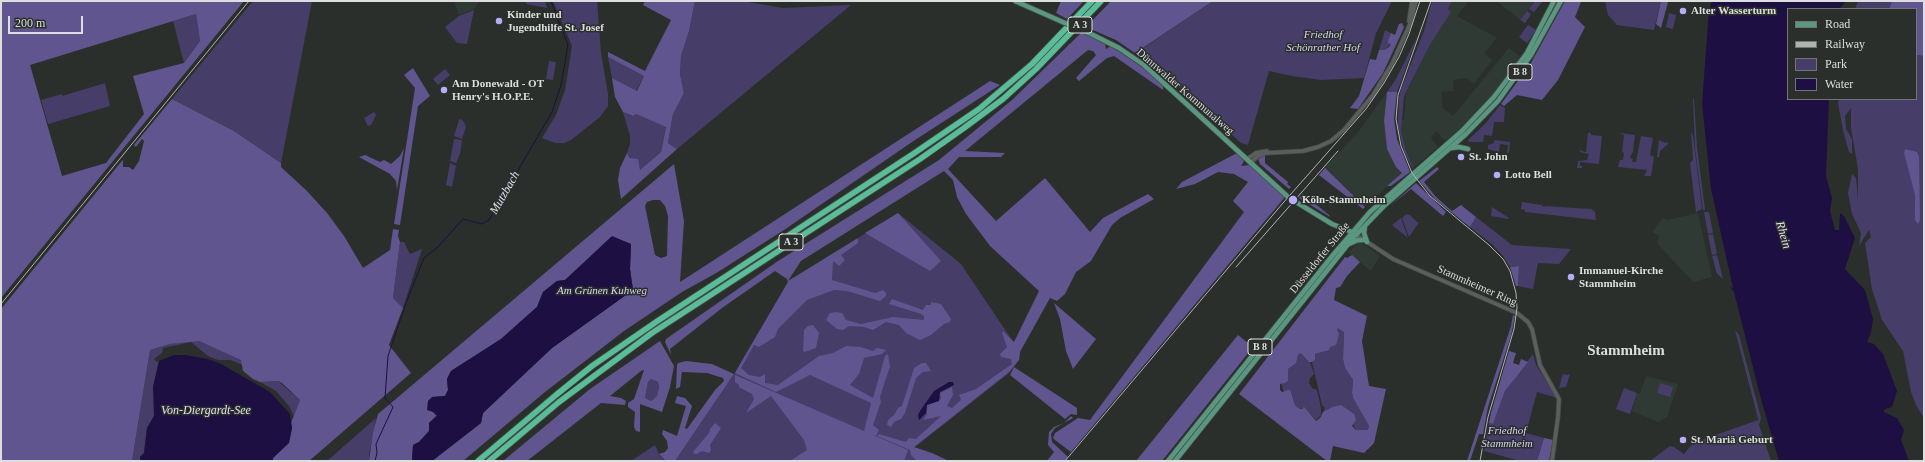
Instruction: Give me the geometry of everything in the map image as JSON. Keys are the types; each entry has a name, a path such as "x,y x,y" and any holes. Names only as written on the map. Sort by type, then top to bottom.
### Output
{"highway":[{"name":"A 3","path":"489,461 559,402 650,330 659,320 960,123 1009,84 1061,36 1092,1"},
{"name":"A 3","path":"478,461 592,366 650,330 662,326 920,159 1003,99 1052,53 1101,1"}],"main road":[{"name":"Dünnwalder Kommunalweg","path":"1015,1 1114,45 1136,60 1180,97 1287,196"},
{"name":"Düsseldorfer Straße","path":"1168,461 1346,243 1384,199 1462,131 1486,107 1505,84 1527,53 1554,1"},
{"name":"Düsseldorfer Straße","path":"1354,234 1451,148 1479,121 1509,87 1531,55 1561,1"},
{"path":"1451,148 1459,147 1468,149"},
{"path":"1296,202 1314,215 1354,234"},
{"path":"1341,228 1345,235 1346,243 1358,240 1367,241 1364,233 1366,224"},
{"name":"Düsseldorfer Straße","path":"1175,461 1346,243"}],"street":[{"path":"1409,26 1412,1"},
{"path":"1249,161 1258,152 1295,152 1314,149 1331,141 1344,130 1379,87 1401,46 1409,26 1416,1"},
{"name":"Stammheimer Ring","path":"1354,234 1393,259 1517,313 1528,322 1532,329 1540,364 1559,399 1552,461"}],"shaded area":[{"path":"1,1 244,1 1,298","holes":["196,14 200,41 184,63 133,76 144,114 106,163 62,176 30,65"]},
{"path":"454,1 480,1 474,9 459,15"},
{"path":"645,1 695,1 689,31 681,56 680,74 684,93 673,114 668,143 677,149 621,199 618,180 620,168 627,153 630,158 638,159 640,170 661,152 666,127 636,114 633,116 623,112 615,97 612,78 637,91 644,76 608,57 608,52 645,71 671,20 643,5"},
{"path":"1061,1 1084,1 1067,19 1056,13"},
{"path":"1111,1 1213,1 1135,53 1116,40 1086,27"},
{"path":"1452,1 1469,1 1457,16 1497,38 1484,53 1492,60 1474,84 1466,78 1453,80 1454,91 1441,92 1442,107 1453,116 1509,48 1521,58 1487,102 1458,132 1445,141 1436,131 1431,138 1438,147 1413,168 1406,151 1401,131 1401,120 1404,120 1406,94 1430,45 1451,12 1448,10"},
{"path":"1497,1 1535,1 1520,20"},
{"path":"1565,1 1593,1 1581,2 1575,17 1585,27 1558,80 1542,100 1517,95 1504,106 1501,104 1531,63"},
{"path":"1661,1 1668,2 1661,28 1656,24"},
{"path":"1892,1 1924,1 1924,56 1917,55 1917,8 1889,8"},
{"path":"1402,23 1404,27 1383,73 1358,109 1350,108 1359,96 1370,59 1376,60 1379,50 1384,50 1389,47 1391,44 1388,43 1388,40 1391,33 1395,35 1399,24"},
{"path":"1082,32 1105,44 1106,49 1111,46 1145,69 1163,85 1163,90 1114,56 1107,58 1079,81 1076,78 1096,55 1093,51 1088,50 965,151 1005,153 1001,157 959,157 948,169 996,221 1045,178 1090,232 1103,218 1148,194 1154,199 1120,218 1112,225 1091,261 1076,272 1065,294 1057,301 1050,298 1020,352 1019,360 1009,372 914,447 949,461 917,461 911,455 910,450 877,436 879,434 906,442 909,438 916,439 941,416 923,420 927,414 927,405 939,401 941,398 940,393 952,387 953,395 947,406 952,408 961,400 959,395 976,389 1012,364 1011,359 1001,357 1000,354 1007,347 1002,333 1003,331 1014,342 1039,291 990,246 966,214 957,197 953,180 944,171 801,261 788,281 858,238 858,243 841,255 845,260 839,266 833,261 832,280 875,293 883,290 886,293 886,296 880,301 847,291 834,290 807,300 778,329 775,337 759,347 754,345 741,368 749,375 760,377 765,374 765,383 778,385 819,356 833,353 846,346 861,347 873,351 877,348 886,350 882,354 864,358 859,374 850,385 873,398 885,356 888,354 890,367 880,397 881,402 873,425 879,430 876,436 864,431 871,403 810,375 776,392 735,373 788,282 787,279 775,271 722,308 670,349 671,355 665,342 666,339 778,261 939,160 1012,100"},
{"path":"413,68 430,96 418,106 400,225 394,224 415,88 404,75"},
{"path":"990,81 1000,85 912,142 784,230 718,272 682,292 624,331 545,392 463,461 432,461 481,423 483,413 552,348 633,290 630,269 631,244 612,237 565,280 557,281 543,292 537,307 501,339 451,371 447,379 448,390 445,396 432,397 433,412 437,415 429,423 429,431 419,442 413,445 412,461 369,461 373,432 378,414 674,164 684,221 680,282","holes":["660,200 665,206 668,216 667,256 661,258 655,255 645,206 647,202"]},
{"path":"1387,92 1384,121 1387,149 1402,173 1365,207 1324,168 1359,131"},
{"path":"1387,92 1397,92 1394,119 1397,139 1410,172 1391,186 1387,186 1402,173 1396,167 1387,149 1384,121"},
{"path":"172,99 234,131 281,163 281,167 307,191 327,213 344,236 363,268 390,250 393,229 399,230 398,236 400,242 393,298 403,308 389,345 411,373 309,461 273,461 273,458 289,442 292,428 291,423 300,400 282,383 278,381 260,382 253,379 243,371 241,360 199,341 170,344 150,350 132,461 1,461 1,309 121,162 123,160 123,167 129,167 133,170 139,161 144,141 142,139 136,147 134,145"},
{"path":"404,148 397,190 396,181 390,174 359,157 365,155 380,162 384,160 391,164 400,156"},
{"path":"1905,149 1917,152 1919,157 1920,220 1918,224 1915,220 1915,195 1904,153"},
{"path":"1237,153 1244,161 1241,166 1250,165 1285,197 1071,452 1053,438 1055,433 1078,418 1090,420 1244,212 1233,201 1248,182 1234,174 1218,172 1195,184 1176,189 1182,182"},
{"path":"1265,155 1265,163 1288,182 1287,184 1291,187 1289,189 1260,164 1258,159"},
{"path":"1437,167 1439,169 1424,182 1436,197 1452,211 1461,205 1476,217 1470,227 1436,200 1419,181"},
{"path":"1325,168 1365,207 1363,209 1319,175"},
{"path":"1416,183 1446,212 1443,216 1411,189 1390,206"},
{"path":"1303,194 1329,215 1330,217 1299,198"},
{"path":"898,213 941,261 930,271 865,233"},
{"path":"1698,213 1712,277 1693,282 1657,243 1659,236 1652,232 1663,218 1668,220"},
{"path":"1360,242 1380,256 1371,271 1348,252"},
{"path":"1352,255 1360,262 1347,276 1340,287 1336,288 1334,300 1367,316 1362,341 1369,386 1386,389 1374,443 1364,453 1333,446 1330,461 1327,461 1239,394 1345,257 1347,258","holes":["1338,328 1344,332 1343,359 1345,368 1353,380 1353,398 1369,426 1368,430 1356,430 1352,426 1356,420 1354,414 1341,405 1332,407 1323,412 1320,418 1316,421 1304,407 1302,409 1295,405 1290,389 1282,392 1280,390 1280,384 1288,381 1288,369 1296,363 1298,355 1301,353 1309,362 1312,362 1315,360 1315,354 1329,350 1330,347 1336,345 1339,334 1337,330"]},
{"path":"1519,266 1518,286 1516,286 1510,267"},
{"path":"892,299 923,310 926,305 931,305 931,302 941,304 951,319 950,322 944,324 931,335 920,340 906,333 899,325 886,322 873,330 864,327 849,326 843,330 837,329 826,320 830,313 836,312 842,313 846,320 861,324 893,317 924,320 924,316 921,314 889,304"},
{"path":"1054,303 1096,339 1073,369 1066,351 1060,319"},
{"path":"1513,315 1515,316 1511,336 1488,407 1483,434 1479,434 1470,461 1467,461 1511,326"},
{"path":"813,325 819,333 816,348 805,352 803,351 804,330 808,326"},
{"path":"1238,335 1253,347 1162,461 1136,461"},
{"path":"660,341 674,366 670,387 662,412 640,404 640,432 636,431 634,427 635,412 628,407 628,403 634,399 644,370 610,396 621,398 626,401 625,405 601,403 527,461 503,461 590,389","holes":["651,379 658,382 659,387 657,396 651,401 645,398 648,382"]},
{"path":"1509,351 1516,353 1513,363 1519,365 1521,359 1528,362 1505,391 1493,424 1489,423 1491,413"},
{"path":"686,361 712,364 734,374 675,461 666,461 659,454 665,452 668,448 667,441 662,434 663,430 677,436 686,406 675,403 677,396 685,398 692,406 685,428 687,429 715,390 724,381 723,378 707,373 682,372 680,387 676,389 677,365 678,363"},
{"path":"922,363 926,363 931,371 923,372 916,378 905,413 901,419 894,422 891,427 887,425 888,420 894,415 898,408 902,406 914,368"},
{"path":"1014,367 1077,408 1077,415 1071,414 1065,419 1010,375"},
{"path":"735,375 908,450 904,461 790,461 807,450 804,440 771,396 746,413 754,399 752,394 739,387 739,385 735,382"},
{"path":"1646,376 1678,384 1667,417 1658,422 1632,411 1637,393 1640,394"},
{"path":"1071,416 1073,418 1064,423"},
{"path":"715,423 721,428 710,445 711,450 709,453 702,451 694,454 693,452 709,433 710,429"},
{"path":"1064,423 1055,428 1051,434 1052,442 1068,457 1065,461 1047,461 1054,452 1048,445 1049,432 1054,427"},
{"path":"1544,438 1553,440 1549,461 1537,461"}],"green space":[{"path":"253,1 312,1 281,163 234,131 172,99"},
{"path":"526,1 545,1 547,8 526,4"},
{"path":"553,1 597,1 601,53 608,94 608,106 600,117 571,140 564,143 555,143 542,138 556,115 565,90 572,46"},
{"path":"695,1 742,1 783,8 851,5 677,149 668,143 673,114 684,93 680,74 681,56 689,31"},
{"name":"Friedhof Schönrather Hof","path":"1213,1 1392,1 1376,33 1364,78 1321,80 1269,71 1248,145 1241,143 1177,85 1136,53"},
{"path":"1432,1 1452,1 1448,9 1451,12 1430,45 1404,96 1401,131 1412,168 1404,152 1398,126 1399,98 1401,89 1424,31"},
{"path":"1535,1 1543,1 1534,12 1529,9"},
{"path":"1557,1 1559,1 1530,54 1499,98 1486,110 1508,83 1530,51"},
{"path":"1605,1 1661,1 1654,30 1617,25 1608,15"},
{"path":"1858,1 1892,1 1889,8 1855,8"},
{"path":"474,10 467,44 457,43 445,27 459,16"},
{"path":"1527,11 1531,14 1525,23 1520,20"},
{"path":"1669,13 1676,15 1673,29 1666,27"},
{"path":"196,14 200,41 184,63 173,21"},
{"path":"1528,25 1536,30 1527,43 1519,37"},
{"path":"1385,30 1391,33 1388,40 1391,44 1384,50 1379,50"},
{"path":"1418,35 1397,92 1387,92 1396,79"},
{"path":"1917,55 1924,56 1924,418 1916,405 1911,392 1903,351 1882,320 1872,289 1865,243 1871,237 1869,230 1859,246 1861,233 1852,214 1848,193 1852,174 1856,178 1858,199 1858,169 1851,128 1851,108 1845,116 1846,129 1852,139 1852,154 1849,152 1838,103 1839,100 1917,100"},
{"path":"608,57 644,76 636,91 612,78"},
{"path":"549,61 556,62 553,80 546,79"},
{"path":"445,69 450,75 438,85 433,79"},
{"path":"105,83 110,106 48,124 41,100 62,94 62,96"},
{"path":"1693,99 1705,210 1703,210 1695,148"},
{"path":"1500,105 1505,108 1504,122 1494,122 1492,136 1484,135 1483,142 1469,142 1468,140 1486,123"},
{"path":"374,112 376,115 371,125 368,126 364,118"},
{"path":"623,112 632,116 636,114 666,126 661,152 640,170 627,153 630,144 630,136"},
{"path":"461,119 466,127 462,139 454,136 459,120"},
{"path":"1691,132 1693,136 1702,209 1696,212 1690,163 1693,160"},
{"path":"1588,133 1591,133 1591,135 1602,136 1599,164 1580,162 1580,166 1582,166 1582,168 1577,168 1578,161 1587,160 1589,154 1580,152 1580,148 1581,151 1586,152"},
{"path":"1619,133 1635,135 1633,151 1630,158 1633,159 1632,162 1636,162 1641,136 1653,138 1650,155 1654,157 1651,176 1644,176 1647,170 1618,167 1620,160 1623,160 1624,153 1622,152 1624,135"},
{"path":"454,139 462,140 460,154 456,163 450,161"},
{"path":"1494,140 1510,142 1509,153 1507,153 1508,145 1500,144 1499,152 1488,149 1488,145 1494,143"},
{"path":"1659,140 1666,143 1667,141 1668,144 1660,151 1659,157 1657,157"},
{"path":"450,163 456,166 452,187 446,185"},
{"path":"1522,202 1541,205 1544,207 1591,209 1595,212 1596,220 1525,212 1525,210 1521,209"},
{"path":"1492,207 1509,218 1509,219 1491,216"},
{"path":"1704,212 1709,212 1713,233 1708,234"},
{"path":"898,213 961,264 1020,352 1019,360 1009,373 910,451 927,461 675,461 734,374 788,282"},
{"path":"1406,214 1410,215 1417,222 1419,222 1409,237 1402,218"},
{"path":"1476,217 1512,245 1571,249 1559,264 1538,263 1533,289 1518,286 1519,266 1510,267 1503,256 1492,244 1470,227"},
{"path":"1401,218 1408,238 1392,225"},
{"path":"1713,234 1717,254 1712,255 1708,235"},
{"path":"400,242 404,242 410,254 422,249 403,308 393,298"},
{"path":"1717,255 1723,279 1717,274 1712,256"},
{"path":"1338,327 1344,332 1343,359 1345,368 1353,380 1353,398 1369,426 1369,430 1356,430 1353,424 1332,407 1323,412 1325,408 1322,405 1312,362 1315,360 1315,354 1325,351 1332,345"},
{"path":"1735,330 1739,335 1761,418 1759,425 1771,461 1650,461 1670,446 1684,454 1693,443 1758,420 1759,422"},
{"path":"199,341 242,360 243,365 230,360 218,360 208,356 191,342 163,348 162,353 154,359 157,362 159,361 153,387 155,409 154,416 147,428 144,453 140,457 140,461 132,461 150,350 170,344"},
{"path":"1301,352 1310,362 1314,374 1310,378 1309,383 1312,388 1317,390 1321,408 1321,415 1316,420 1307,410 1304,408 1298,408 1295,405 1290,389 1284,392 1281,383 1285,383 1288,376 1288,369"},
{"name":"Friedhof Stammheim","path":"1533,354 1536,365 1557,398 1537,392 1526,433 1544,438 1537,461 1520,461 1484,451 1489,423 1493,424 1505,391"},
{"path":"1563,373 1567,375 1570,374 1566,387 1559,388"},
{"path":"651,379 658,382 659,387 657,396 651,401 645,398 648,382"},
{"path":"278,381 300,400 294,416 289,406 276,391 260,382"},
{"path":"1660,383 1673,387 1670,397 1657,393"},
{"path":"1624,388 1637,393 1630,414 1616,409"},
{"path":"376,418 369,461 327,461"},
{"path":"655,445 660,456 666,461 631,461"}],"water":[{"name":"Rhein","path":"1712,1 1846,1 1840,8 1787,8 1787,100 1829,100 1826,176 1832,198 1830,211 1835,230 1839,230 1840,213 1844,216 1855,238 1845,269 1865,290 1873,319 1871,332 1867,342 1874,344 1883,354 1897,391 1892,407 1885,409 1884,412 1897,418 1904,430 1901,440 1909,461 1779,461 1761,399 1734,292 1730,287 1733,288 1711,189 1702,104 1709,10"},
{"path":"612,236 631,244 630,269 633,290 552,348 483,413 481,423 432,461 412,461 413,445 419,442 429,431 429,423 437,416 433,412 427,410 428,401 432,397 445,396 448,390 447,379 451,371 501,339 537,307 543,292 557,281 565,280"},
{"name":"Von-Diergardt-See","path":"174,355 185,355 208,359 221,364 270,392 290,414 292,428 289,443 273,458 273,461 140,461 140,457 144,453 147,428 154,416 153,387 159,361"},
{"path":"949,382 953,382 954,385 940,392 939,401 927,405 926,413 919,420 918,415 920,411 934,391"}],"waterway":[{"name":"Mutzbach","path":"375,461 377,453 376,444 393,407 385,398 388,356 406,303 424,258 438,247 463,219 482,224 489,220 552,112 561,85 568,45 551,1"}],"tunnel":[{"path":"1287,196 1296,202"}],"railway":[{"path":"1,304 249,1"},
{"path":"1065,461 1283,203 1366,109 1384,83 1399,57 1409,34 1420,1"},
{"path":"1431,1 1398,95 1396,119 1401,146 1412,173 1430,196 1489,245 1503,259 1510,271 1516,293 1517,308 1514,329 1488,417 1480,461"},
{"path":"1236,267 1338,151"}],"place":[{"name":"Alter Wasserturm","path":"1683,11"},
{"name":"Kinder und Jugendhilfe St. Josef","path":"499,21"},
{"name":"Am Donewald - OT Henry's H.O.P.E.","path":"444,90"},
{"name":"St. John","path":"1461,157"},
{"name":"Lotto Bell","path":"1497,175"},
{"name":"Köln-Stammheim","path":"1293,200"},
{"name":"Immanuel-Kirche Stammheim","path":"1571,277"},
{"name":"St. Mariä Geburt","path":"1683,440"}],"district":[{"name":"Stammheim","path":"1626,351"}],"park label":[{"name":"Am Grünen Kuhweg","path":"602,291"}]}
